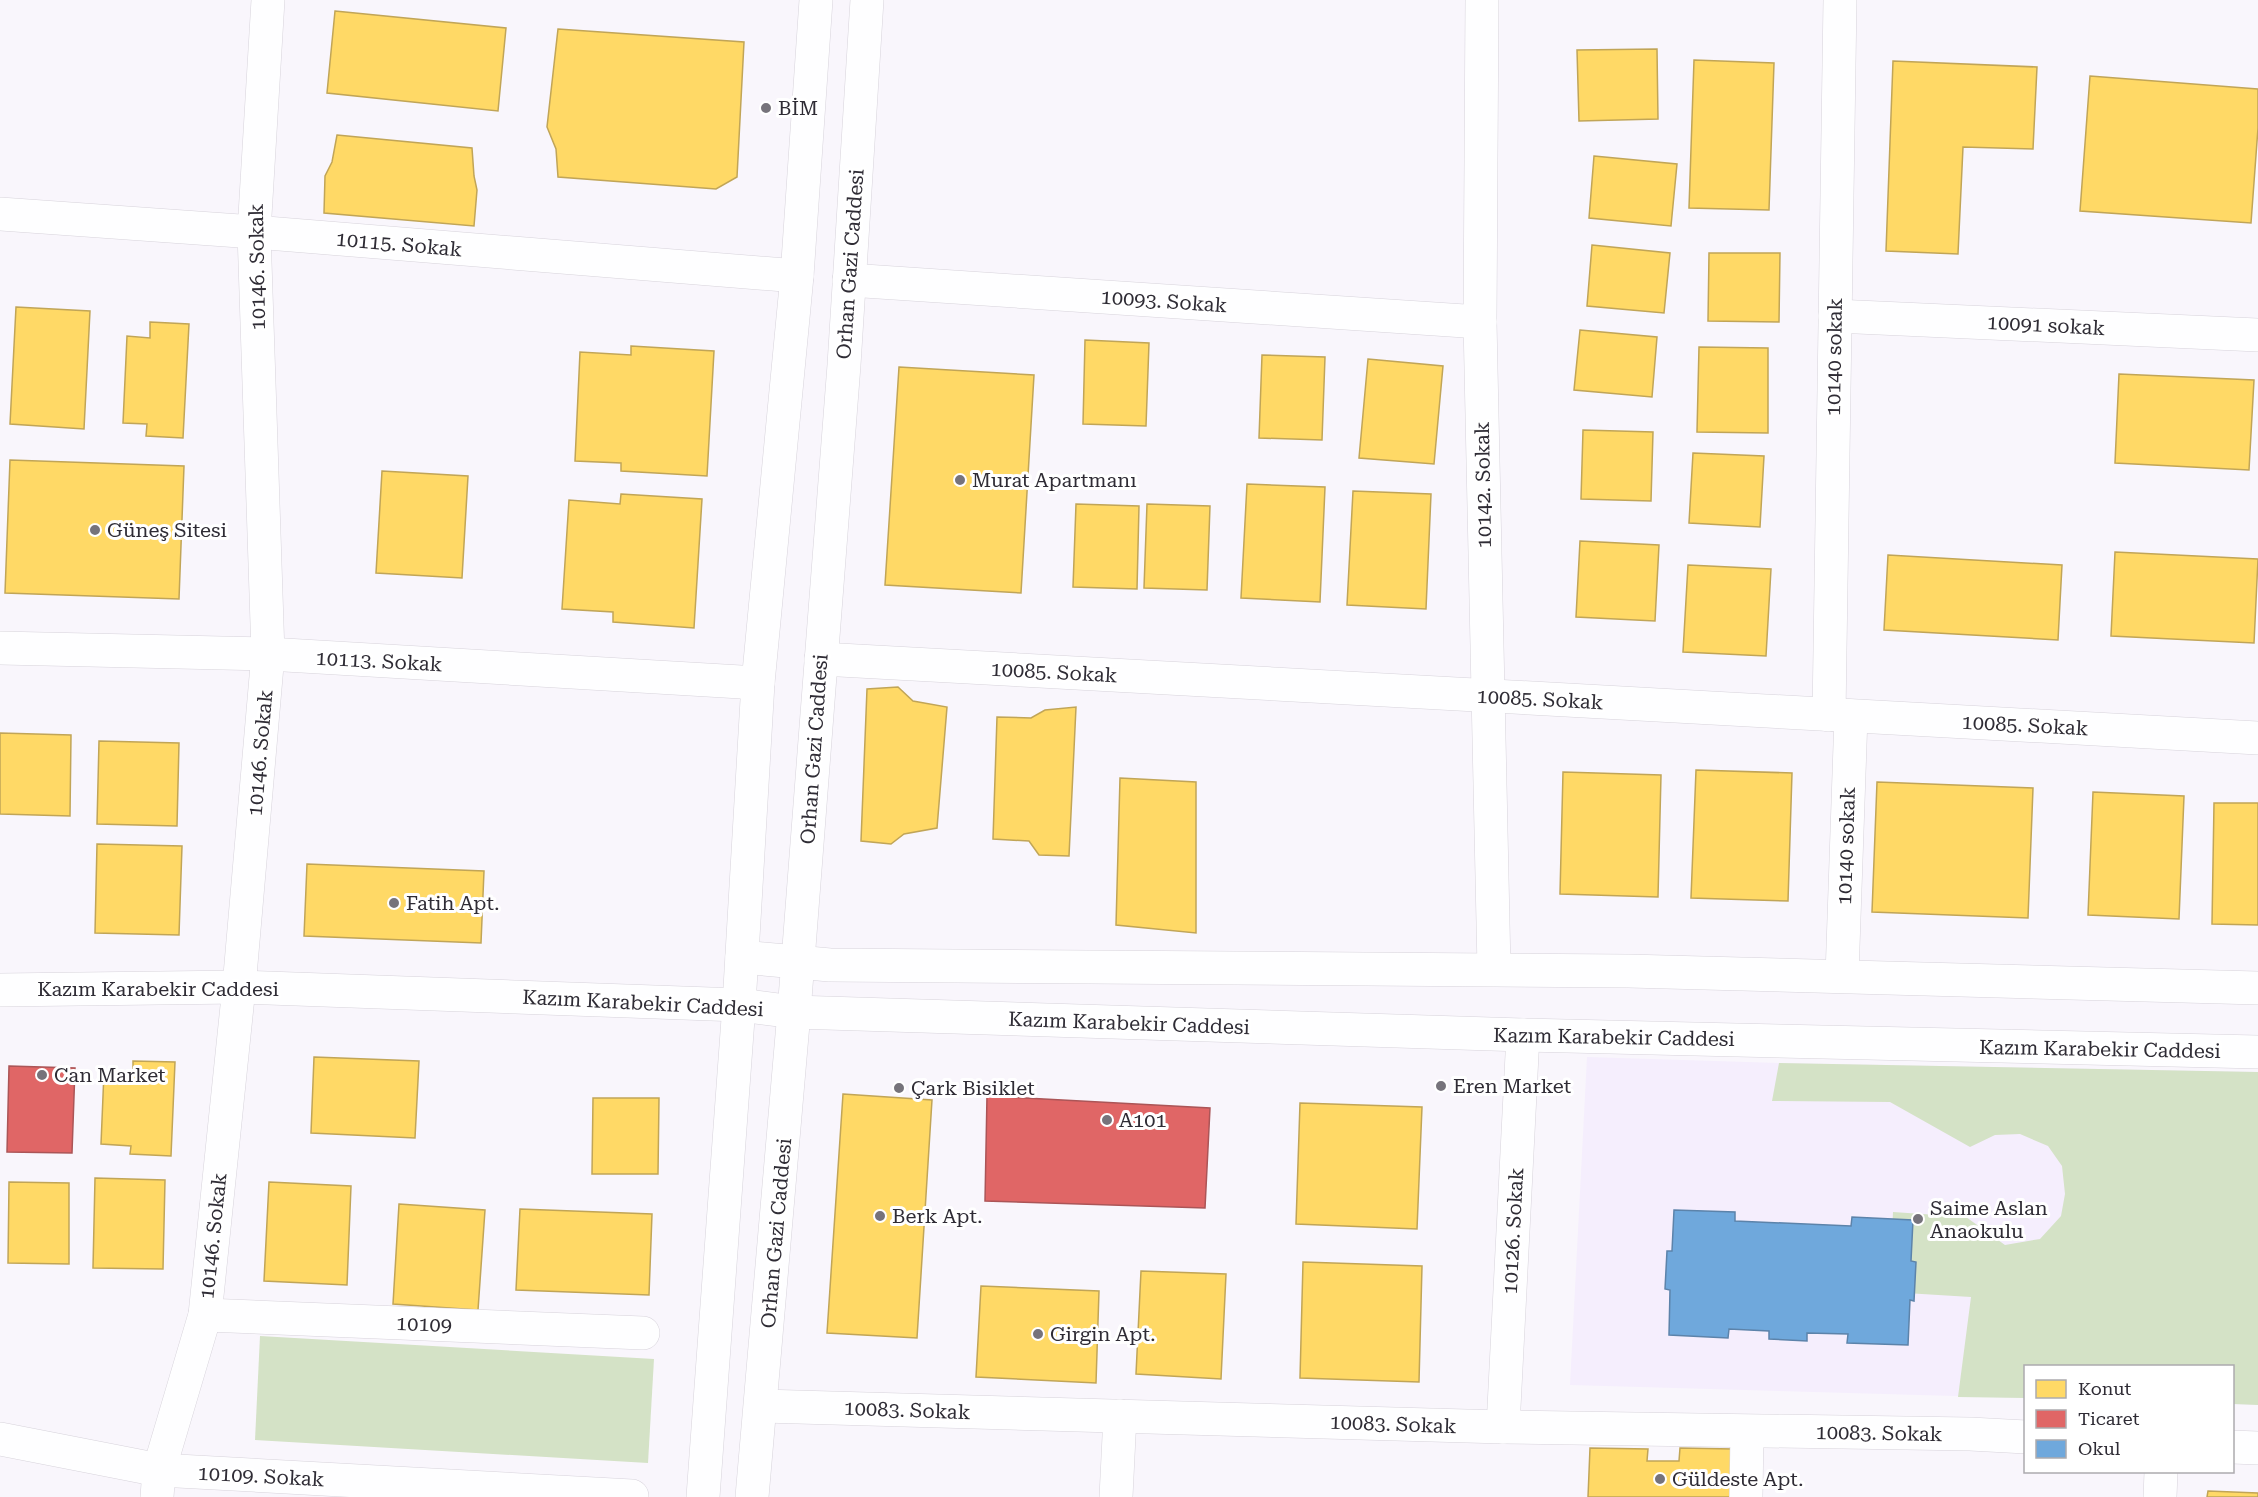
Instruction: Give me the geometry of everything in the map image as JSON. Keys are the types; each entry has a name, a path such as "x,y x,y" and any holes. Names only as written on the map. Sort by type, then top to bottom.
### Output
{"street":[{"name":"10146. Sokak","path":"158,1484 205,1314 239,987 268,654 254,232 268,0"},
{"path":"703,1497 739,1005 758,683 797,276 816,0"},
{"name":"Orhan Gazi Caddesi","path":"752,1497 798,962 849,280 867,0"},
{"name":"10142. Sokak","path":"1482,0 1479,322 1494,969"},
{"name":"10140 sokak","path":"1840,0 1835,316 1842,976"},
{"name":"10115. Sokak","path":"0,214 797,276"},
{"name":"10093. Sokak","path":"849,280 1479,322"},
{"name":"10091 sokak","path":"1835,316 2258,335"},
{"name":"10113. Sokak","path":"0,648 268,654 758,683"},
{"name":"10085. Sokak","path":"821,659 2258,738"},
{"path":"742,957 830,965 1494,969 2258,988"},
{"name":"Kazım Karabekir Caddesi","path":"0,990 239,987 739,1005 794,1012 1523,1035 2258,1052"},
{"name":"10126. Sokak","path":"1503,1427 1523,1035"},
{"name":"10109","path":"205,1314 643,1334"},
{"name":"10083. Sokak","path":"761,1406 1503,1427 1970,1434 2024,1437"},
{"path":"1116,1497 1120,1416"},
{"path":"1746,1497 1747,1432"},
{"name":"10109. Sokak","path":"0,1439 158,1484 632,1496"},
{"path":"2234,1447 2258,1448"},
{"path":"2160,1497 2161,1473"}],"shaded area":[{"name":"Saime Aslan Anaokulu","path":"1587,1057 2258,1072 2258,1405 2234,1404 2234,1365 2024,1365 2024,1398 1570,1385"}],"green space":[{"path":"1779,1063 2258,1072 2258,1405 2234,1404 2234,1365 2024,1365 2024,1398 1958,1397 1971,1297 1889,1292 1893,1212 1966,1217 2005,1245 2040,1239 2061,1216 2065,1194 2062,1166 2048,1146 2020,1134 1995,1135 1970,1147 1890,1102 1772,1101"},
{"path":"260,1336 654,1359 648,1463 255,1440"}],"building: Konut":[{"path":"335,11 506,28 498,111 327,93"},
{"path":"558,29 744,42 737,177 716,189 558,177 556,149 547,127"},
{"path":"1657,49 1658,119 1579,121 1577,50"},
{"path":"1694,60 1774,63 1769,210 1689,208"},
{"path":"1893,61 2037,67 2033,149 1963,147 1958,254 1886,251"},
{"path":"2090,76 2258,89 2258,128 2251,223 2080,211"},
{"path":"337,135 472,148 477,190 474,226 324,213 325,176 332,162"},
{"path":"1594,156 1677,164 1671,226 1589,218"},
{"path":"1592,245 1670,253 1664,313 1587,306"},
{"path":"1709,253 1780,253 1779,322 1708,321"},
{"path":"16,307 90,311 84,429 10,424"},
{"path":"150,322 189,324 183,438 146,436 147,424 123,423 127,336 150,338"},
{"path":"1580,330 1657,337 1652,397 1574,390"},
{"path":"1085,340 1149,343 1146,426 1083,424"},
{"path":"631,346 714,351 707,476 621,471 621,463 575,461 580,352 631,355"},
{"path":"1699,347 1768,348 1768,433 1697,432"},
{"path":"1262,355 1325,357 1322,440 1259,438"},
{"path":"1368,359 1443,366 1434,464 1359,458"},
{"name":"Murat Apartmanı","path":"899,367 1034,375 1021,593 885,585"},
{"path":"2119,374 2254,380 2249,470 2115,463"},
{"path":"1583,430 1653,432 1651,501 1581,499"},
{"path":"1693,453 1764,456 1760,527 1689,523"},
{"name":"Güneş Sitesi","path":"10,460 184,466 179,599 5,593"},
{"path":"382,471 468,476 462,578 376,573"},
{"path":"1247,484 1325,487 1320,602 1241,598"},
{"path":"1353,491 1431,494 1426,609 1347,605"},
{"path":"621,494 702,499 694,628 613,622 613,612 562,609 569,500 620,504"},
{"path":"1076,504 1139,506 1137,589 1073,587"},
{"path":"1147,504 1210,506 1207,590 1144,588"},
{"path":"1580,541 1659,545 1655,621 1576,617"},
{"path":"2115,552 2258,559 2254,643 2111,636"},
{"path":"1888,555 2062,565 2058,640 1884,630"},
{"path":"1688,565 1771,569 1766,656 1683,652"},
{"path":"898,687 913,701 947,707 937,828 904,834 891,844 861,841 867,689"},
{"path":"1076,707 1069,856 1039,855 1029,841 993,839 997,717 1031,718 1045,710"},
{"path":"0,733 71,735 70,816 0,814"},
{"path":"99,741 179,743 177,826 97,824"},
{"path":"1696,770 1792,773 1788,901 1691,898"},
{"path":"1563,772 1661,775 1658,897 1560,894"},
{"path":"1120,778 1196,782 1196,933 1116,925"},
{"path":"1877,782 2033,788 2028,918 1872,912"},
{"path":"2093,792 2184,796 2179,919 2088,915"},
{"path":"2214,803 2258,803 2258,925 2212,924"},
{"path":"97,844 182,846 179,935 95,933"},
{"name":"Fatih Apt.","path":"307,864 484,871 481,943 304,936"},
{"path":"314,1057 419,1061 415,1138 311,1133"},
{"path":"133,1061 175,1062 171,1156 130,1154 131,1146 101,1144 104,1072 133,1073"},
{"name":"Berk Apt.","path":"843,1094 932,1100 917,1338 827,1333"},
{"path":"593,1098 659,1098 658,1174 592,1174"},
{"path":"1300,1103 1422,1107 1417,1229 1296,1224"},
{"path":"95,1178 165,1180 163,1269 93,1268"},
{"path":"9,1182 69,1183 69,1264 8,1263"},
{"path":"269,1182 351,1186 347,1285 264,1281"},
{"path":"399,1204 485,1210 478,1310 393,1304"},
{"path":"520,1209 652,1214 649,1295 516,1290"},
{"path":"1303,1262 1422,1266 1419,1382 1300,1378"},
{"path":"1141,1271 1226,1274 1221,1379 1136,1374"},
{"name":"Girgin Apt.","path":"981,1286 1099,1291 1096,1383 976,1377"},
{"name":"Güldeste Apt.","path":"1590,1448 1648,1449 1647,1461 1679,1461 1680,1448 1733,1449 1732,1497 1588,1497"},
{"path":"2208,1491 2258,1493 2258,1497 2207,1497"}],"building: Ticaret":[{"path":"9,1066 75,1068 72,1153 7,1152"},
{"path":"987,1096 1210,1108 1205,1208 985,1201"}],"building: Okul":[{"path":"1674,1210 1735,1212 1735,1221 1851,1226 1852,1217 1913,1220 1911,1261 1916,1262 1914,1301 1910,1300 1908,1345 1847,1343 1848,1334 1807,1333 1807,1341 1769,1339 1769,1331 1729,1329 1728,1338 1669,1335 1670,1290 1665,1289 1667,1251 1672,1251"}],"place":[{"name":"BİM","path":"766,108"},
{"name":"Murat Apartmanı","path":"960,480"},
{"name":"Güneş Sitesi","path":"95,530"},
{"name":"Fatih Apt.","path":"394,903"},
{"name":"Can Market","path":"42,1075"},
{"name":"Eren Market","path":"1441,1086"},
{"name":"Çark Bisiklet","path":"899,1088"},
{"name":"A101","path":"1107,1120"},
{"name":"Berk Apt.","path":"880,1216"},
{"name":"Saime Aslan Anaokulu","path":"1918,1219"},
{"name":"Girgin Apt.","path":"1038,1334"},
{"name":"Güldeste Apt.","path":"1660,1479"}]}
